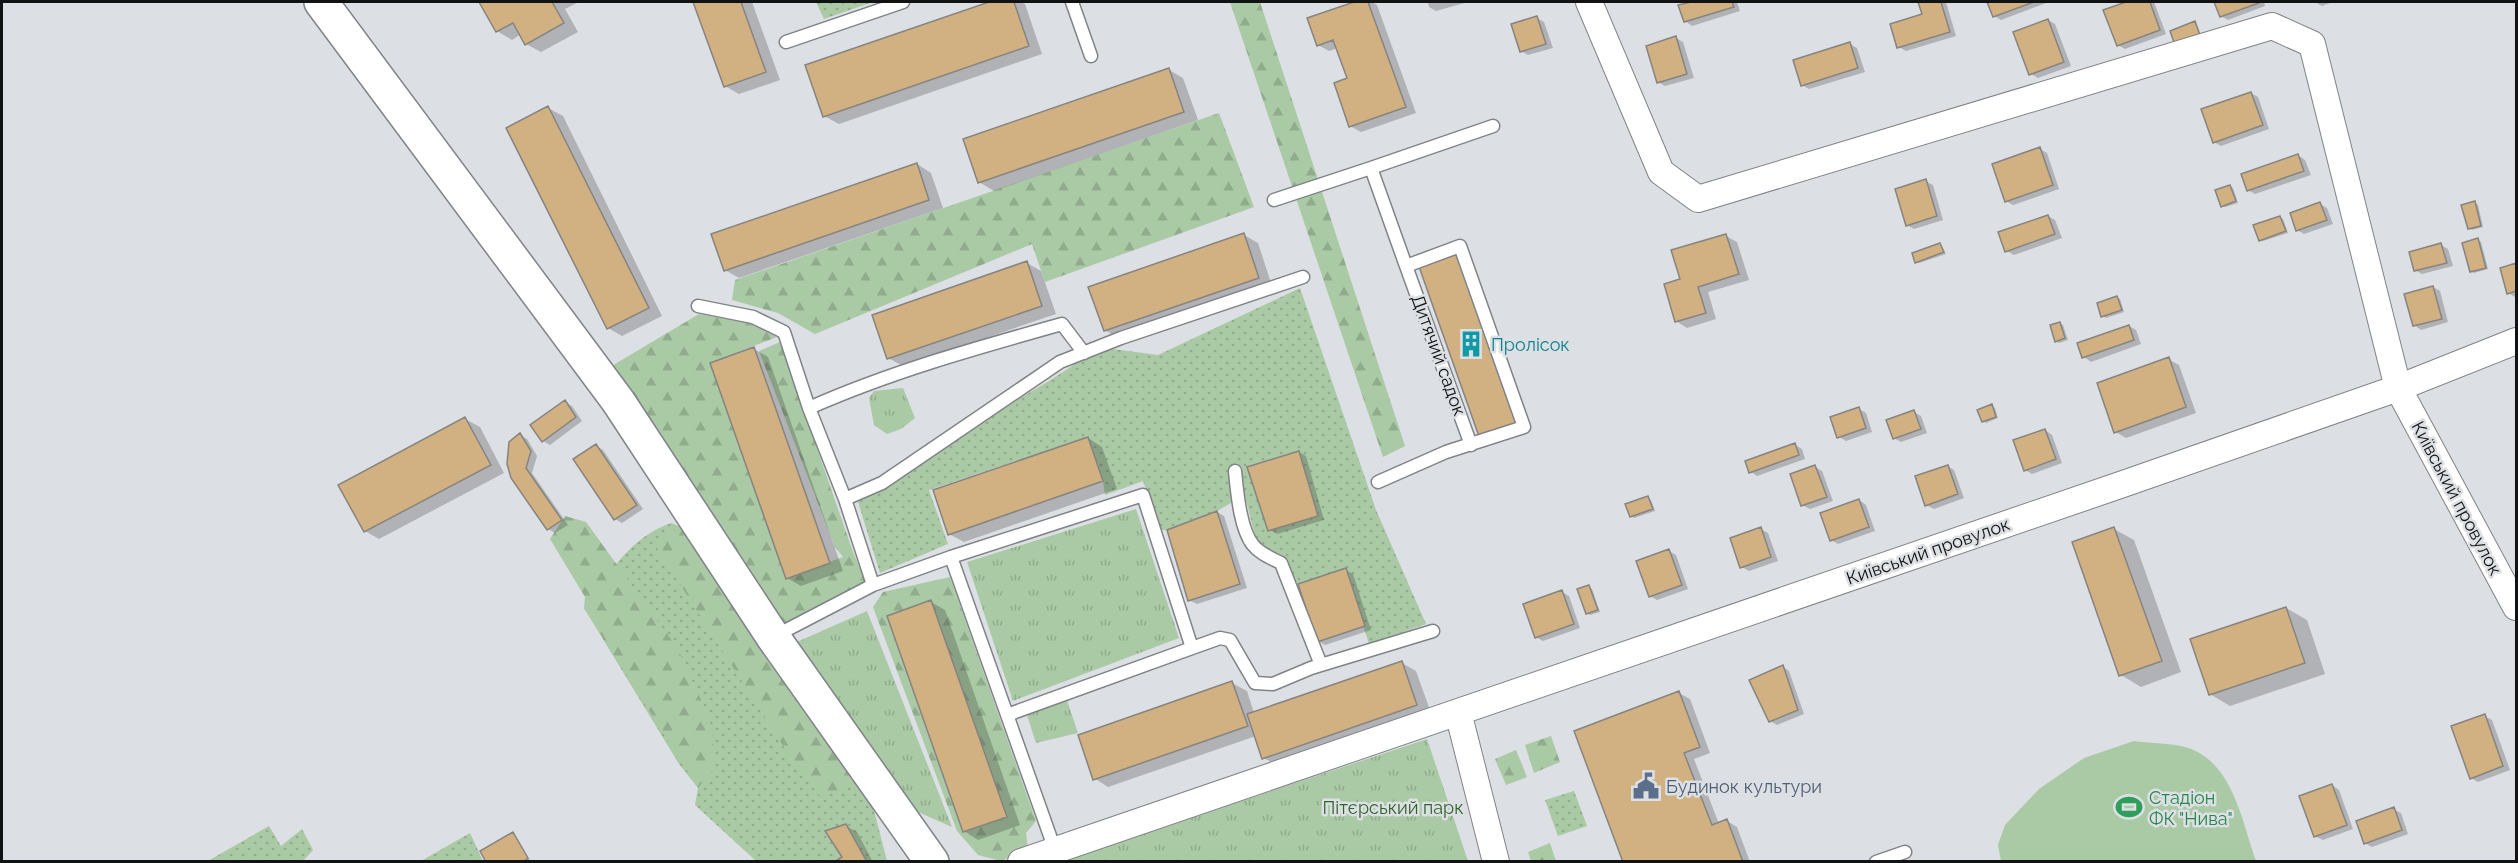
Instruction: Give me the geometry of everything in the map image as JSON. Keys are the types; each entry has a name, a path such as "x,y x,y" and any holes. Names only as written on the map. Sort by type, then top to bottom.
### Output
{"street":[{"path":"321,2 618,401 773,637 927,854"},
{"path":"1589,2 1661,172 1698,199 2272,26 2312,44 2398,388"},
{"name":"Київський провулок","path":"1021,861 2398,388 2517,341"},
{"name":"Київський провулок","path":"2398,388 2517,607"},
{"path":"1458,712 1496,861"}],"lane":[{"path":"786,42 903,2"},
{"path":"1072,2 1091,56"},
{"path":"1274,200 1493,126"},
{"name":"Дитячий садок","path":"1371,168 1471,445"},
{"path":"1378,482 1446,452 1524,427 1460,246 1406,266"},
{"path":"845,498 882,483 1060,362 1121,338 1303,277"},
{"path":"698,306 753,317 784,332 809,408 845,498 873,585"},
{"path":"809,408 844,392 930,361 1062,324 1084,353"},
{"path":"1235,471 1239,508 1252,544 1265,555 1281,563 1321,665"},
{"path":"773,637 873,585 951,557 1143,495 1192,648"},
{"path":"951,557 1055,850"},
{"path":"1007,715 1220,638 1230,640 1255,683 1273,684 1321,665 1433,630"},
{"path":"1876,861 1905,852"}],"green space":[{"path":"816,2 873,2 824,19"},
{"path":"1230,2 1260,2 1405,446 1383,457"},
{"path":"1219,113 1254,207 1045,282 1032,244 815,334 778,313 732,300 735,280"},
{"path":"1300,288 1376,510 1426,624 1369,644 1346,569 1298,584 1281,558 1256,540 1240,476 1238,499 1217,511 1167,530 1160,530 1143,481 1105,495 1103,481 1088,437 929,490 948,544 880,573 858,502 969,429 1057,376 1098,347 1158,355"},
{"path":"699,314 748,323 777,337 710,363 786,578 843,557 835,547 759,351 780,342 853,552 866,583 777,628 605,370"},
{"path":"903,388 915,418 901,429 887,434 874,425 869,398 874,391"},
{"path":"1136,509 1179,638 1013,701 967,562"},
{"path":"565,516 586,522 678,649 710,720 716,766 698,788 584,608 585,597 550,539"},
{"path":"671,523 681,527 824,727 871,799 887,861 756,861 695,805 698,788 679,764 584,608 611,570 632,547 656,529"},
{"path":"681,527 859,778 822,799 787,752 653,542"},
{"path":"950,577 1036,821 1026,833 1028,849 1001,861 978,855 957,831 873,607 883,592"},
{"path":"867,611 952,827 902,805 790,645"},
{"path":"1065,694 1078,733 1036,743 1025,709"},
{"path":"1551,736 1560,762 1534,773 1525,745"},
{"name":"Пітєрський парк","path":"1427,739 1468,861 1062,861"},
{"name":"Стадіон ФК \"Нива\"","path":"2134,741 2181,746 2198,752 2212,763 2232,792 2256,861 2001,861 1998,845 2005,825 2039,789 2084,758"},
{"path":"1516,750 1527,777 1506,785 1495,759"},
{"path":"1574,791 1587,826 1558,836 1545,800"},
{"path":"269,826 281,846 302,829 313,850 303,861 208,861"},
{"path":"470,833 483,861 421,861"},
{"path":"1550,843 1556,861 1531,861 1528,852"}],"building":[{"path":"479,2 552,2 564,23 525,45 513,23 496,32"},
{"path":"693,2 741,2 766,72 724,87"},
{"path":"989,2 1014,2 1029,46 823,117 805,65"},
{"path":"1354,2 1368,2 1406,107 1349,127 1334,83 1347,78 1333,40 1317,46 1307,18"},
{"path":"1691,2 1732,2 1734,7 1684,22 1678,5"},
{"path":"1918,2 1941,2 1950,32 1897,48 1890,24 1922,14"},
{"path":"1987,2 2034,2 1993,17"},
{"path":"2126,2 2150,2 2160,30 2117,46 2103,10"},
{"path":"2214,2 2259,2 2259,3 2220,17"},
{"path":"1537,16 1546,44 1520,52 1511,24"},
{"path":"2048,19 2064,62 2029,75 2013,32"},
{"path":"2195,21 2201,38 2176,48 2170,31"},
{"path":"1676,36 1687,74 1657,83 1646,46"},
{"path":"1850,42 1858,68 1801,86 1793,60"},
{"path":"1169,68 1184,112 978,183 963,139"},
{"path":"2251,92 2263,125 2213,143 2201,109"},
{"path":"548,106 649,308 607,329 506,128"},
{"path":"2040,147 2053,185 2005,202 1992,164"},
{"path":"2298,154 2304,171 2247,191 2241,174"},
{"path":"917,163 929,200 724,271 711,234"},
{"path":"1926,179 1937,216 1906,226 1895,189"},
{"path":"2230,185 2236,201 2221,207 2215,190"},
{"path":"2475,201 2481,226 2468,229 2461,205"},
{"path":"2320,202 2327,220 2296,231 2290,213"},
{"path":"2048,215 2055,234 2005,252 1998,232"},
{"path":"2280,216 2286,231 2259,241 2253,225"},
{"path":"1244,233 1259,278 1104,331 1088,287"},
{"path":"1726,234 1739,274 1698,287 1706,313 1675,322 1664,284 1680,279 1671,250"},
{"path":"2478,238 2486,268 2470,272 2462,243"},
{"path":"1940,243 1944,252 1915,263 1912,253"},
{"path":"2441,243 2447,263 2414,271 2409,252"},
{"name":"Пролісок","path":"1460,246 1524,427 1481,442 1417,261"},
{"path":"1027,261 1042,306 887,359 872,315"},
{"path":"2516,263 2516,291 2507,294 2500,268"},
{"path":"2433,286 2442,319 2413,326 2404,294"},
{"path":"2117,296 2122,310 2101,317 2097,303"},
{"path":"2060,322 2065,338 2055,342 2050,325"},
{"path":"2129,325 2134,340 2082,358 2077,343"},
{"path":"754,347 830,563 786,579 710,363"},
{"path":"2169,357 2186,407 2114,433 2097,383"},
{"path":"565,400 576,417 542,442 530,425"},
{"path":"1992,404 1996,417 1982,422 1977,410"},
{"path":"1859,407 1866,428 1837,438 1830,417"},
{"path":"1914,410 1921,429 1893,439 1886,420"},
{"path":"465,417 491,465 364,532 338,485"},
{"path":"2045,429 2056,459 2024,471 2013,440"},
{"path":"520,433 531,451 526,468 562,520 547,530 511,478 507,464 509,442"},
{"path":"1088,437 1103,481 948,535 933,490"},
{"path":"1795,443 1799,455 1749,473 1745,461"},
{"path":"596,444 637,505 614,520 573,459"},
{"path":"1299,451 1318,516 1268,531 1247,467"},
{"path":"1815,465 1827,497 1801,506 1790,474"},
{"path":"1948,465 1958,494 1925,506 1915,476"},
{"path":"1648,496 1653,509 1630,517 1625,504"},
{"path":"1859,499 1869,527 1830,541 1820,513"},
{"path":"1217,511 1240,584 1188,601 1167,530"},
{"path":"1761,527 1771,557 1740,568 1730,538"},
{"path":"2114,527 2162,661 2119,676 2072,542"},
{"path":"1669,549 1682,585 1649,597 1636,561"},
{"path":"1346,568 1365,626 1317,642 1298,584"},
{"path":"1589,585 1598,610 1586,614 1577,589"},
{"path":"1562,590 1574,624 1535,638 1523,604"},
{"path":"931,600 1007,817 963,832 887,616"},
{"path":"2286,607 2305,663 2209,695 2190,639"},
{"path":"1402,661 1417,705 1262,759 1247,714"},
{"path":"1783,665 1798,710 1769,722 1749,680"},
{"path":"1232,681 1248,726 1093,780 1078,735"},
{"name":"Будинок культури","path":"1679,691 1700,747 1684,753 1712,825 1727,819 1743,862 1623,862 1574,731"},
{"path":"2485,714 2503,766 2470,779 2451,726"},
{"path":"2332,784 2347,825 2314,837 2299,796"},
{"path":"2394,807 2402,830 2364,844 2356,821"},
{"path":"846,824 867,862 834,862 842,857 825,831"},
{"path":"513,832 528,858 523,862 486,862 480,851"}],"place":[{"name":"Пролісок","path":"1471,344"},
{"name":"Будинок культури","path":"1646,786"},
{"name":"Стадіон ФК \"Нива\"","path":"2129,807"}]}
